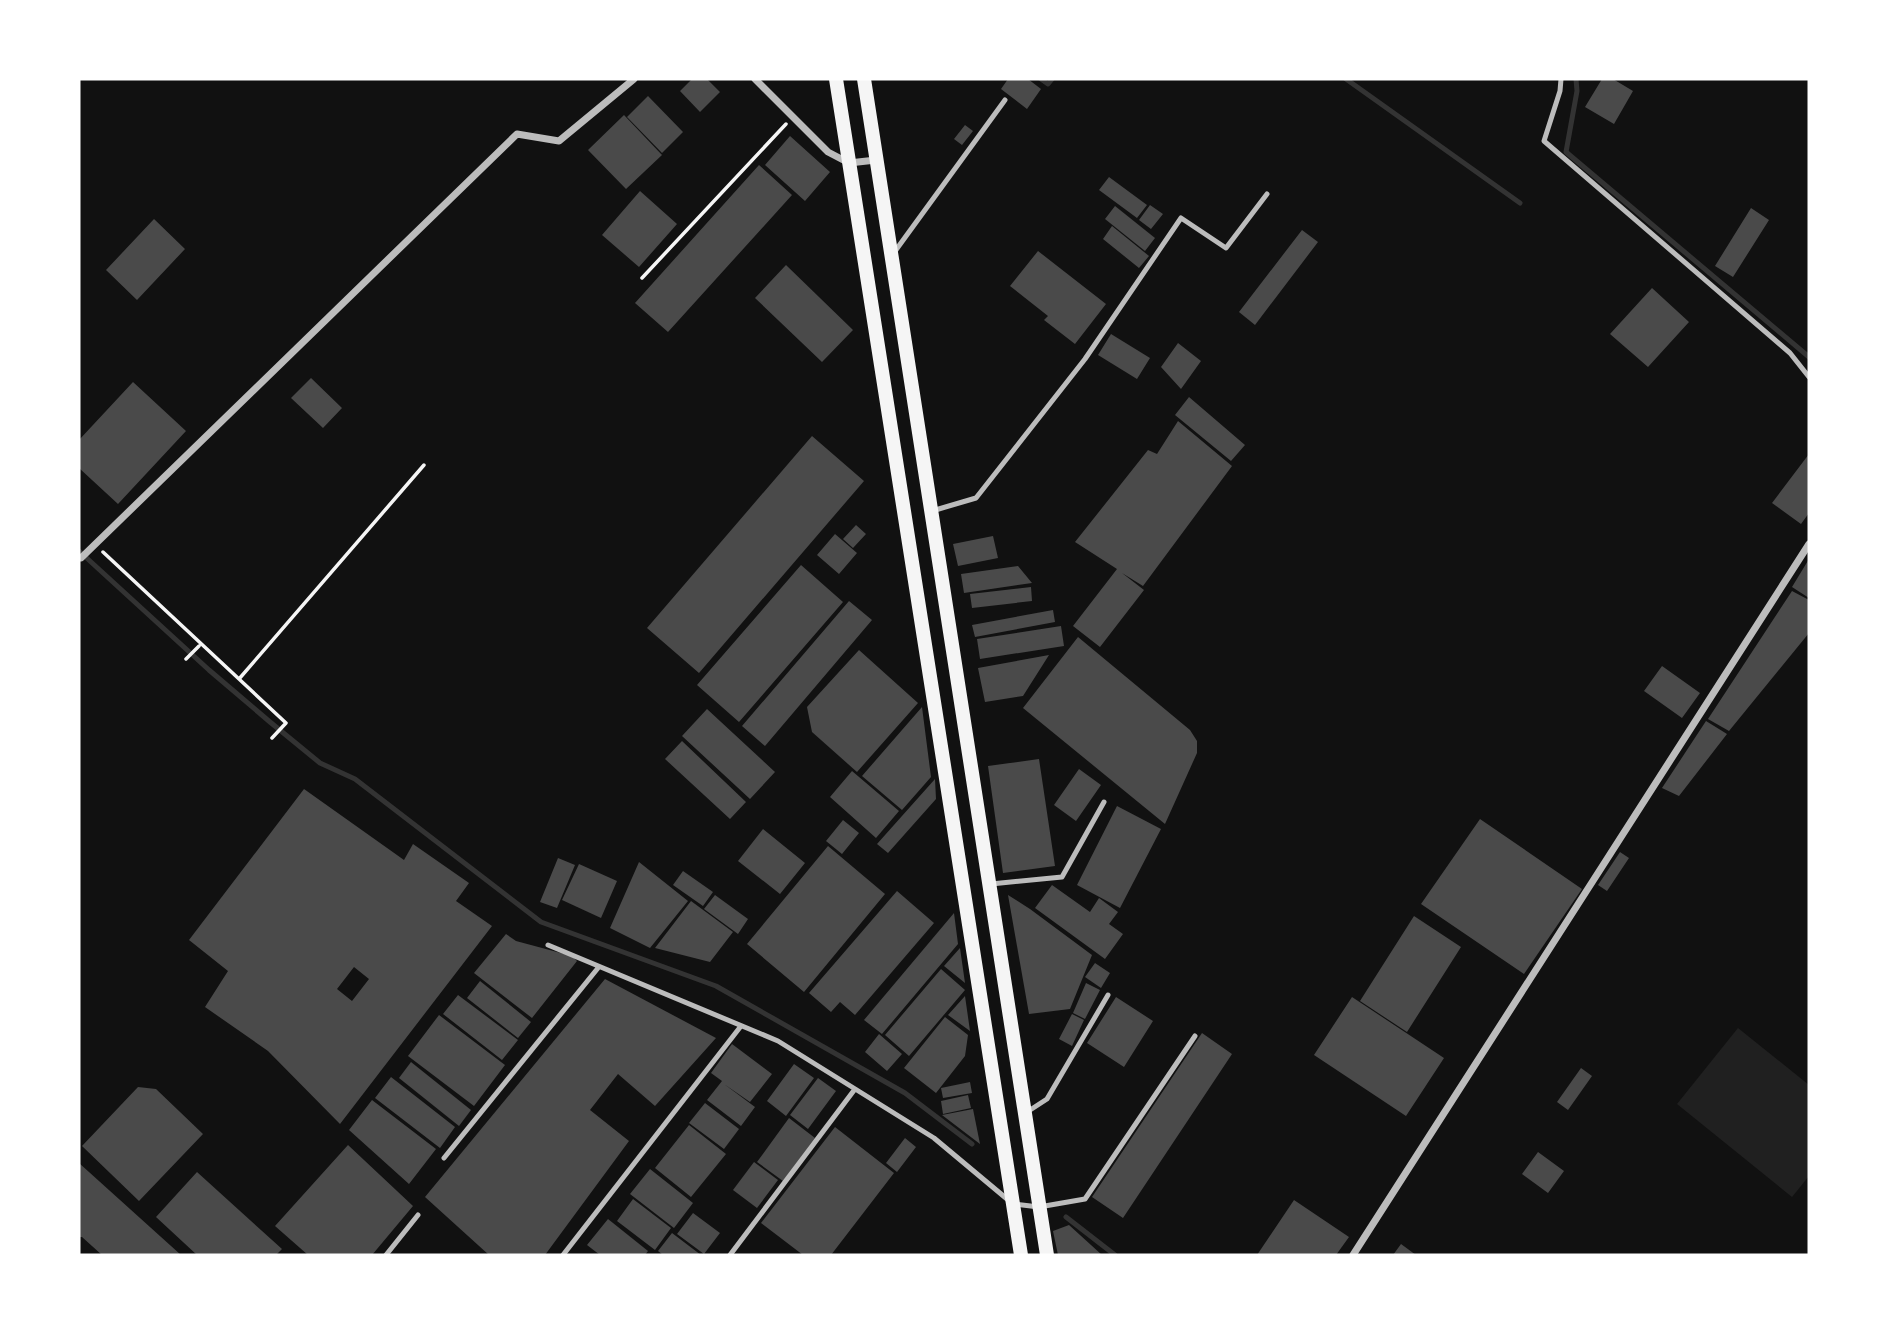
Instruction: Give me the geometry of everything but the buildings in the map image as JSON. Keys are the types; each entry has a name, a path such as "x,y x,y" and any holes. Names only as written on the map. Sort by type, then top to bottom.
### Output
{"main road":[{"path":"836,79 1021,1255"},
{"path":"864,79 1047,1255"},
{"path":"929,677 955,674"}],"street":[{"path":"80,557 517,134 559,141 634,79"},
{"path":"755,79 821,147 849,163 877,160"},
{"path":"1353,1255 1809,544"}],"lane":[{"path":"1561,79 1560,91 1544,141 1790,353 1809,377"},
{"path":"891,256 1005,100"},
{"path":"930,511 976,498 1084,359 1181,218 1226,248 1267,194"},
{"path":"988,884 1062,877 1104,802"},
{"path":"548,945 778,1041 934,1138 1013,1204 1039,1207 1085,1199 1195,1036"},
{"path":"444,1158 598,968"},
{"path":"1025,1113 1047,1099 1108,995"},
{"path":"564,1255 741,1026"},
{"path":"730,1255 855,1089"},
{"path":"386,1255 418,1215"}],"path":[{"path":"642,278 792,117"},
{"path":"239,679 424,465"},
{"path":"95,544 286,723 271,738"},
{"path":"187,659 200,645"}],"shaded area":[{"path":"1738,1028 1809,1085 1809,1176 1792,1197 1677,1104"}],"waterway":[{"path":"1041,79 1048,84 1052,79"},
{"path":"1346,79 1520,203"},
{"path":"1576,79 1577,91 1566,152 1809,357"},
{"path":"79,551 209,670 320,763 355,779 541,922 716,986 905,1093 972,1144"},
{"path":"1066,1217 1115,1255"}]}
